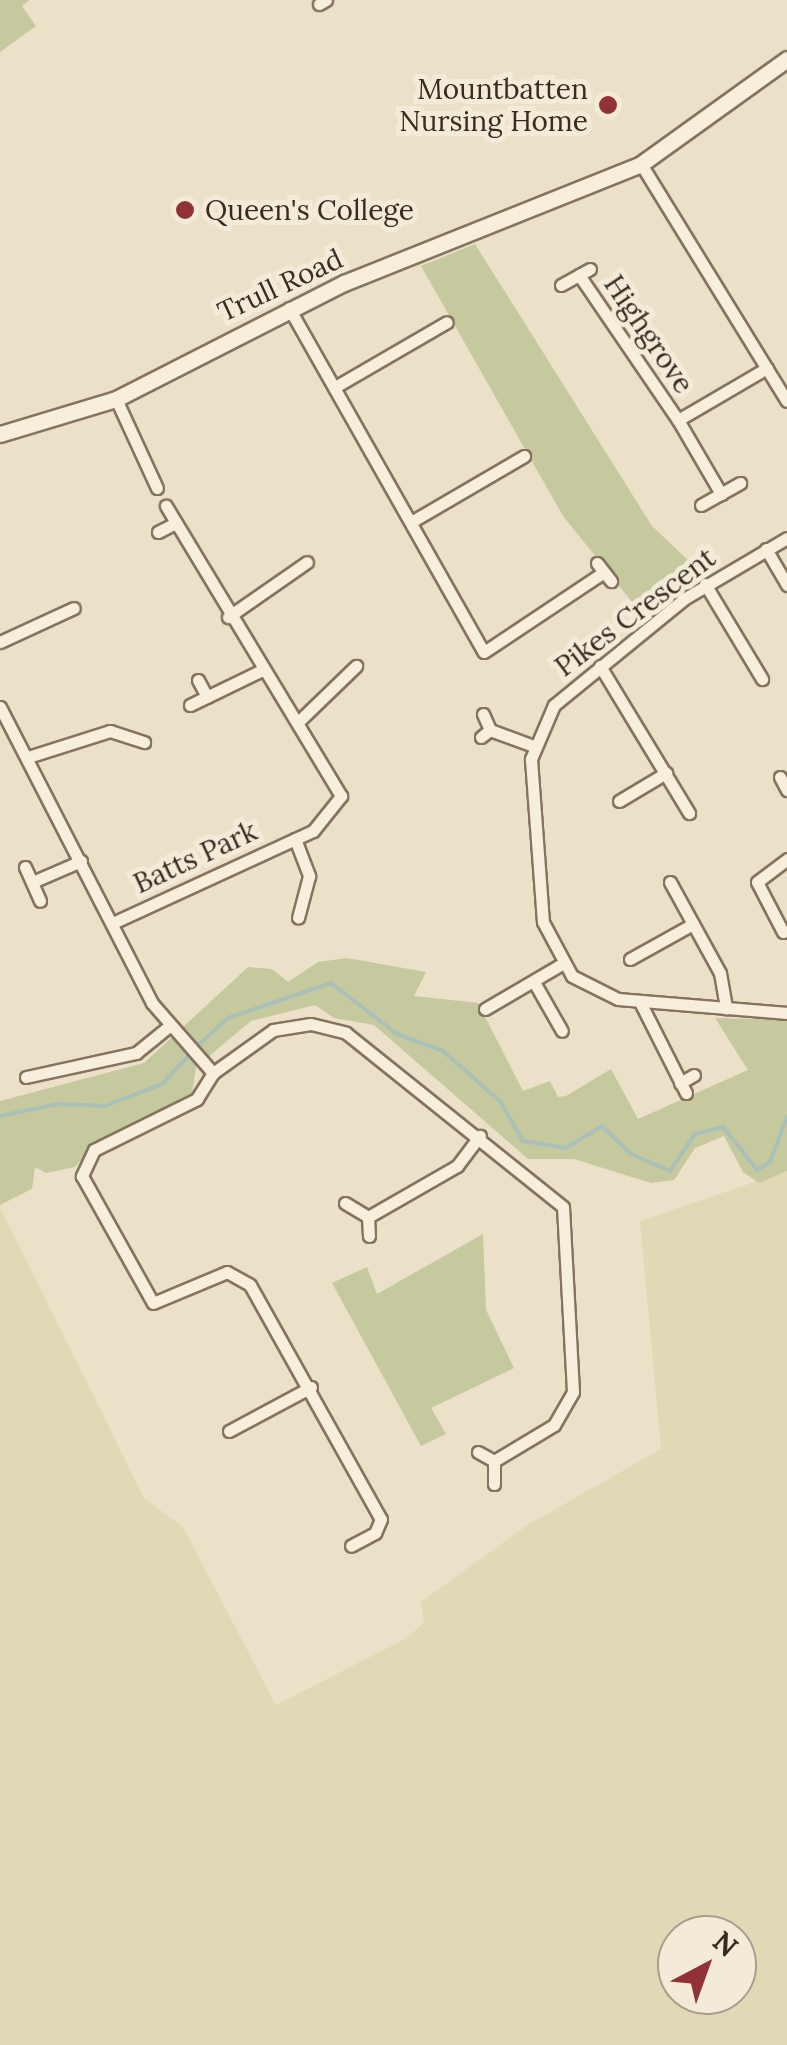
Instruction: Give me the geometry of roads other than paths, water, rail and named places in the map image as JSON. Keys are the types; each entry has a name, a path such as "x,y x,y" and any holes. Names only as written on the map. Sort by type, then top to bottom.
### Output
{"street":[{"name":"Trull Road","path":"0,434 116,399 289,308 641,164 787,58"},
{"path":"641,164 787,401"},
{"name":"Highgrove","path":"561,285 585,272 721,494"},
{"path":"289,308 484,652"},
{"path":"335,387 446,321"},
{"name":"Highgrove","path":"678,420 767,368"},
{"path":"116,399 157,488"},
{"path":"410,522 524,456"},
{"path":"701,505 740,483"},
{"name":"Batts Park","path":"117,921 328,822 341,796 298,722 228,618 166,506"},
{"path":"158,532 176,523"},
{"name":"Pikes Crescent","path":"531,745 554,704 600,666 705,584 787,538"},
{"path":"766,549 787,584"},
{"path":"228,618 307,562"},
{"path":"469,661 604,572"},
{"path":"705,584 762,679"},
{"path":"0,642 67,610 56,598"},
{"path":"298,722 356,666"},
{"path":"600,666 689,812"},
{"path":"190,705 264,669"},
{"path":"198,680 207,697"},
{"path":"0,708 117,921 167,1028 213,1073"},
{"path":"483,714 486,733 531,745 544,922 562,964 590,989 640,1002 787,1013"},
{"path":"128,732 134,720"},
{"path":"28,757 128,732 144,742"},
{"path":"619,802 666,773"},
{"path":"780,777 787,790"},
{"name":"Batts Park","path":"294,839 309,876 298,918"},
{"path":"783,932 757,882 787,859"},
{"path":"37,880 82,860"},
{"path":"25,867 37,880 40,901"},
{"path":"670,882 720,973 726,1008"},
{"path":"630,960 693,924"},
{"path":"485,1009 562,964"},
{"path":"534,982 562,1032"},
{"path":"640,1002 683,1088 694,1075"},
{"path":"26,1077 136,1054 167,1028"},
{"path":"352,1546 376,1533 381,1519 311,1387 238,1266 154,1303 82,1176 94,1150 197,1099 213,1073 274,1030 331,1028 480,1136 563,1207 573,1392 554,1425 494,1461"},
{"path":"368,1217 457,1166 480,1136"},
{"path":"344,1203 368,1217"},
{"path":"368,1217 369,1236"},
{"path":"226,1432 311,1387"},
{"path":"478,1452 494,1461"},
{"path":"494,1461 494,1484"}],"waterway":[{"path":"196,1047 228,1018 331,983 397,1034 443,1051 500,1101 523,1141 566,1148 602,1126 631,1154 670,1171 695,1134 723,1127 757,1170 770,1162 787,1117"},
{"path":"0,1116 58,1104 105,1106 162,1084 190,1054"}],"place":[{"name":"Mountbatten Nursing Home","path":"608,105"},
{"name":"Queen's College","path":"185,210"}]}
